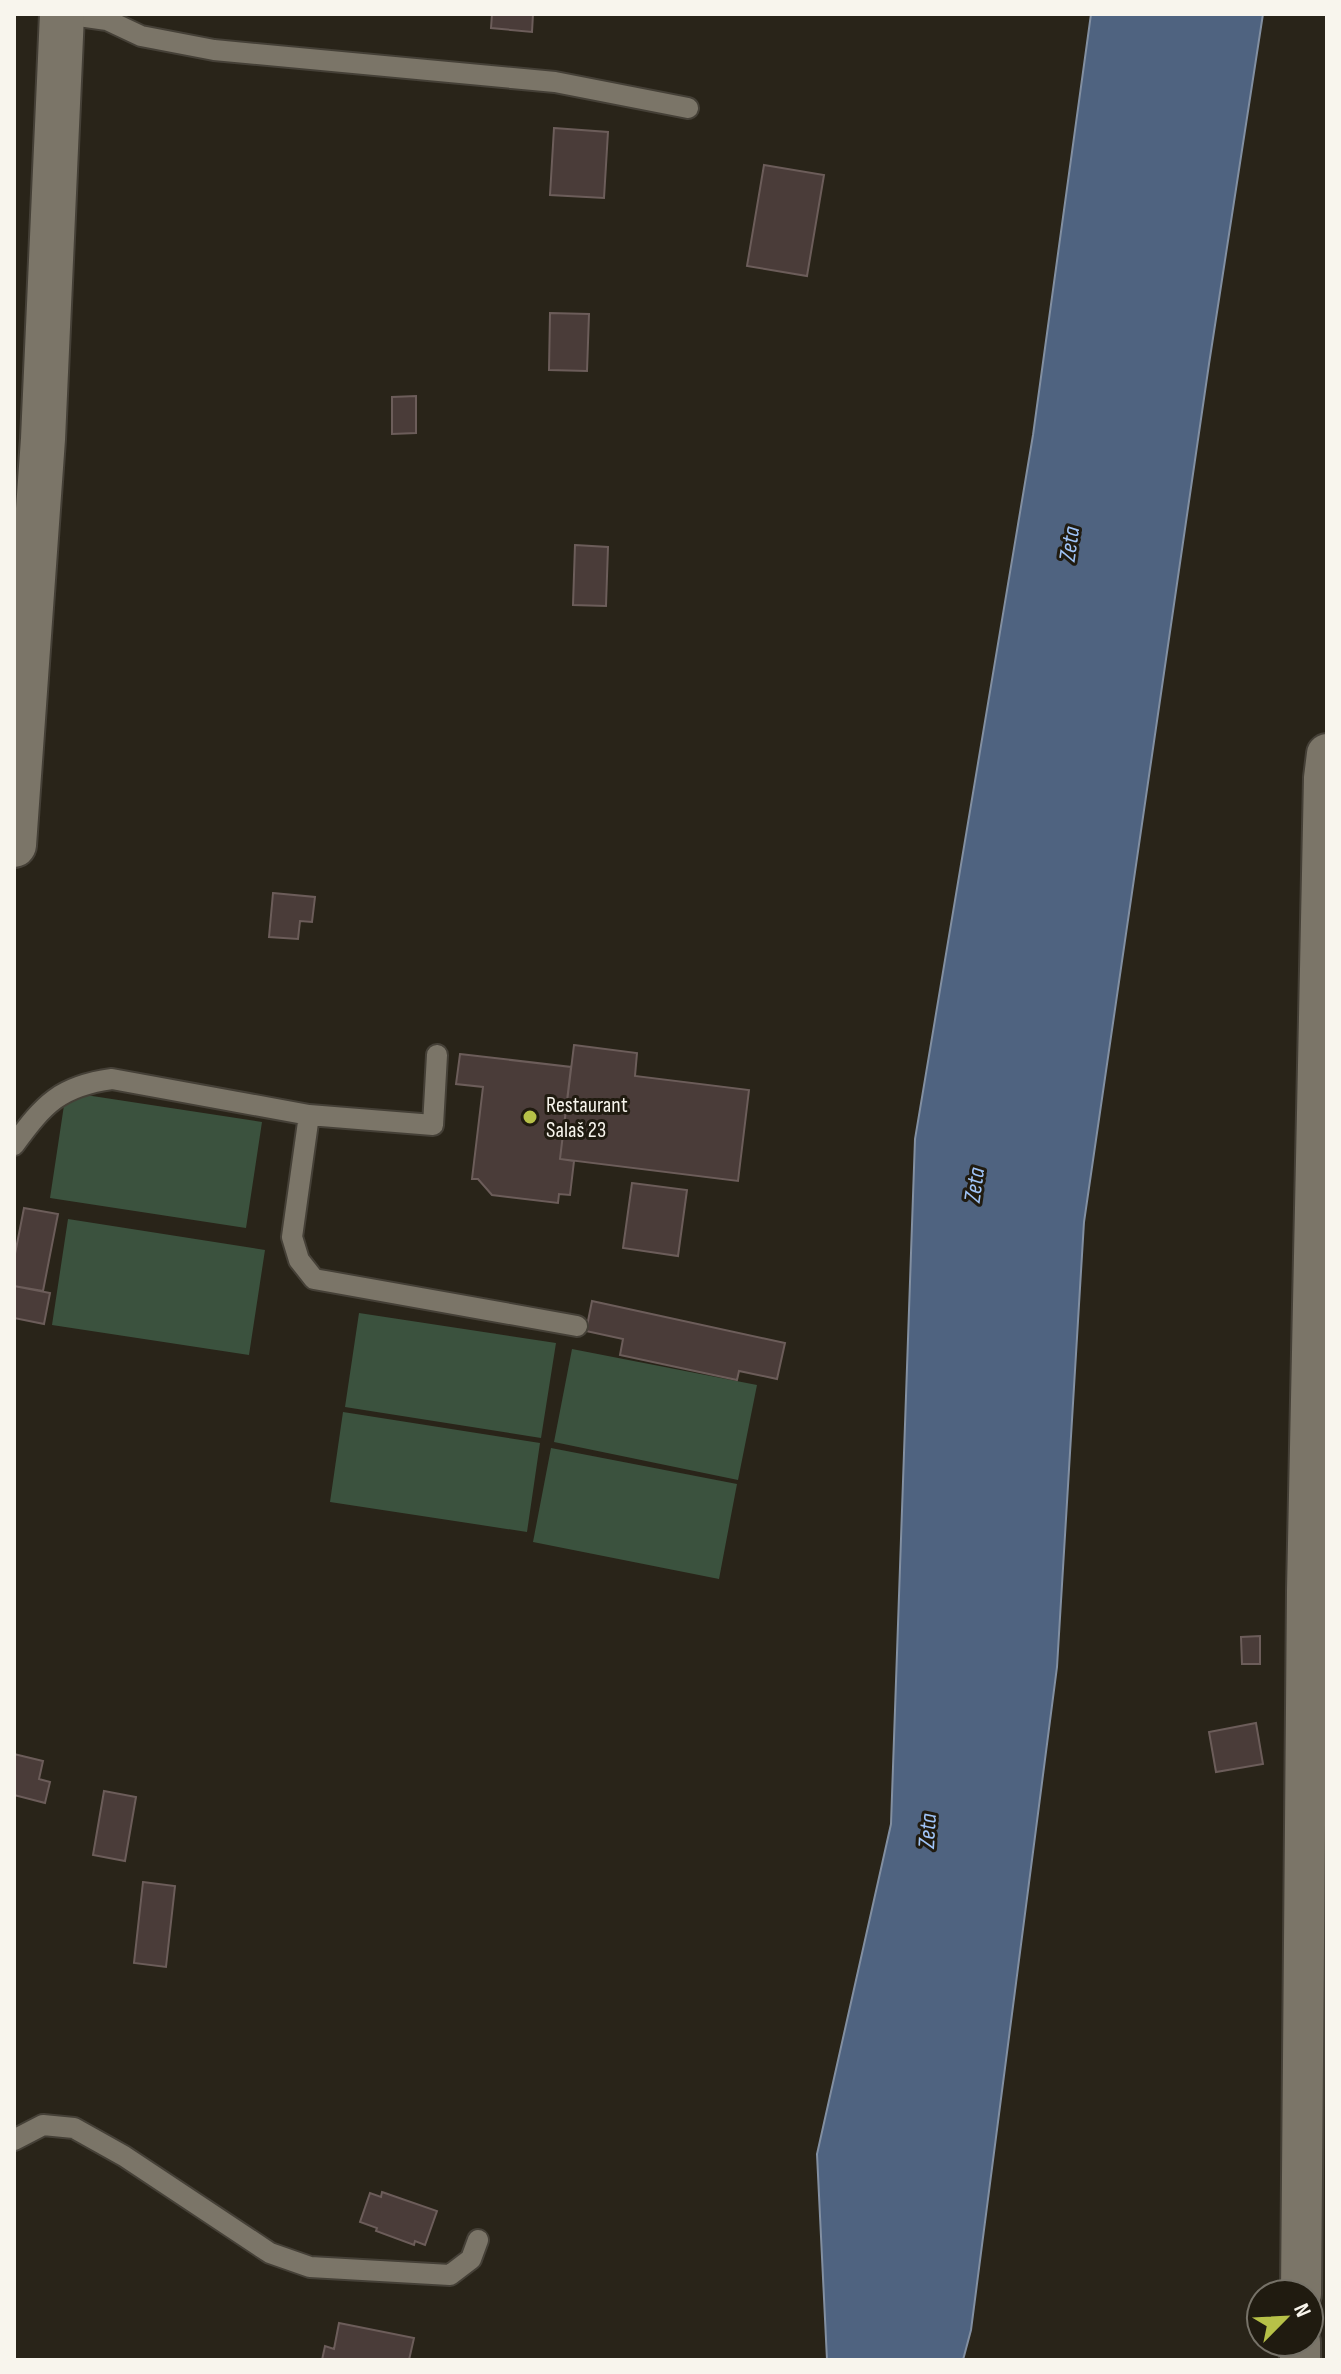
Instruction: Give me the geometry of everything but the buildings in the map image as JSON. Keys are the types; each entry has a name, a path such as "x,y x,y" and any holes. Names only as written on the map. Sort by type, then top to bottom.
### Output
{"main road":[{"path":"14,845 43,439 63,14"}],"street":[{"path":"1301,2278 1307,1560 1315,1097 1327,754"}],"lane":[{"path":"63,14 107,20 141,36 214,50 555,82 688,108"},
{"path":"14,1145 37,1112 55,1097 84,1083 112,1079 309,1115 433,1125 437,1055"},
{"path":"309,1115 292,1237 299,1260 314,1279 577,1326"},
{"path":"14,2140 43,2125 74,2128 124,2156 270,2253 310,2267 450,2275 471,2259 478,2240"}],"green space":[{"path":"66,1092 262,1122 246,1228 50,1198"},
{"path":"68,1219 265,1250 249,1355 52,1325"},
{"path":"359,1313 556,1343 541,1438 345,1407"},
{"path":"572,1349 757,1385 738,1480 554,1442"},
{"path":"343,1412 540,1443 527,1532 330,1502"},
{"path":"551,1448 737,1484 719,1579 533,1542"}],"water":[{"name":"Zeta","path":"1091,14 1263,14 1084,1222 1057,1667 971,2330 963,2360 827,2360 817,2154 891,1824 915,1139 1033,435"}],"place":[{"name":"Restaurant Salaš 23","path":"530,1117"}]}
